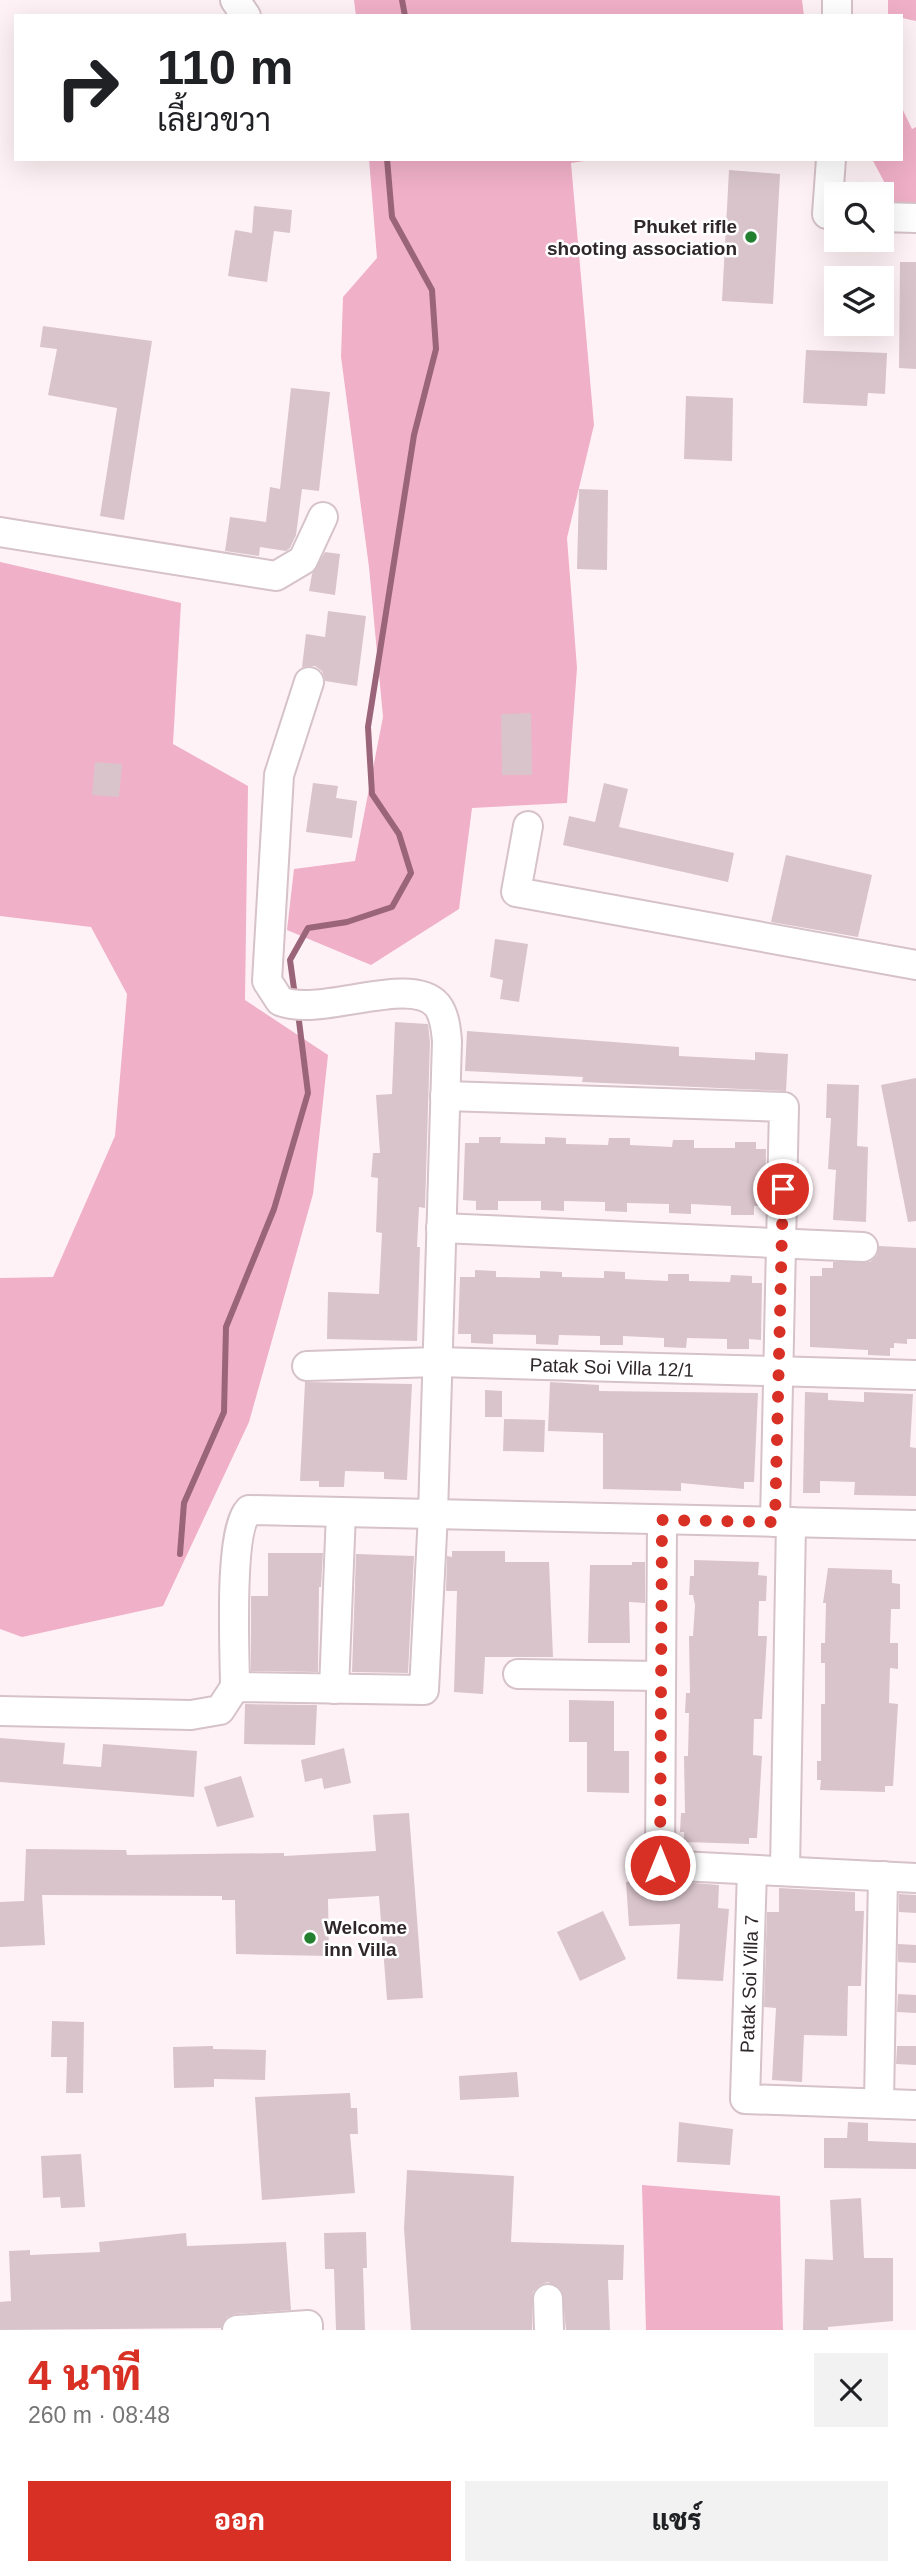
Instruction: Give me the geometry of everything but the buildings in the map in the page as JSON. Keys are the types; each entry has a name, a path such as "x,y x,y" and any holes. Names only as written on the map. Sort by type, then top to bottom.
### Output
{"street":[{"path":"829,182 831,161"},
{"path":"894,217 916,218"},
{"path":"0,532 276,576 303,560 323,517"},
{"path":"234,1687 424,1690 433,1514 447,1041 445,1021 437,1005 422,997 401,993 294,1006 279,1002 267,981 279,775 309,682"},
{"path":"528,826 516,892 916,965"},
{"path":"445,1096 784,1108 778,1371 783,1522 785,1871"},
{"path":"441,1228 863,1247"},
{"name":"Patak Soi Villa 12/1","path":"307,1366 437,1362 916,1374"},
{"path":"0,1711 191,1714 220,1710 234,1687 236,1541 243,1517 249,1510 916,1525"},
{"path":"334,1689 341,1512"},
{"path":"662,1520 660,1865 916,1878 916,1853"},
{"path":"517,1674 662,1676"},
{"name":"Patak Soi Villa 7","path":"752,1870 746,2099 879,2103"},
{"path":"883,1876 879,2103 916,2105"},
{"path":"548,2299 549,2330"},
{"path":"237,2330 308,2325 309,2330"}],"shaded area":[{"path":"354,0 802,0 804,14 356,14"},
{"path":"888,0 916,0 916,21 903,18 903,14 888,14"},
{"path":"903,110 912,129 916,127 916,206 897,206 894,200 894,182 884,182 873,161 903,161"},
{"path":"369,161 584,161 571,163 594,425 567,538 577,668 567,803 472,808 459,909 371,965 287,930 294,869 355,861 383,717 369,567 341,357 343,297 377,258"},
{"path":"0,562 181,603 173,744 248,786 245,1000 328,1055 313,1194 249,1422 163,1606 22,1637 0,1629 0,1278 53,1277 115,1136 127,994 91,927 0,916"},
{"path":"642,2185 780,2196 783,2330 646,2330"}],"waterway":[{"path":"402,0 405,14"},
{"path":"295,996 290,960 308,928 347,922 392,907 411,873 399,834 372,794 368,727 414,435 436,349 432,290 392,217 387,161"},
{"path":"180,1554 184,1503 224,1412 226,1327 274,1209 308,1093 298,1013"}],"place":[{"name":"Phuket rifle shooting association","path":"751,237"},
{"name":"Welcome inn Villa","path":"310,1938"}],"route":[{"path":"660,1865 662,1520 775,1522 783,1189"}]}
